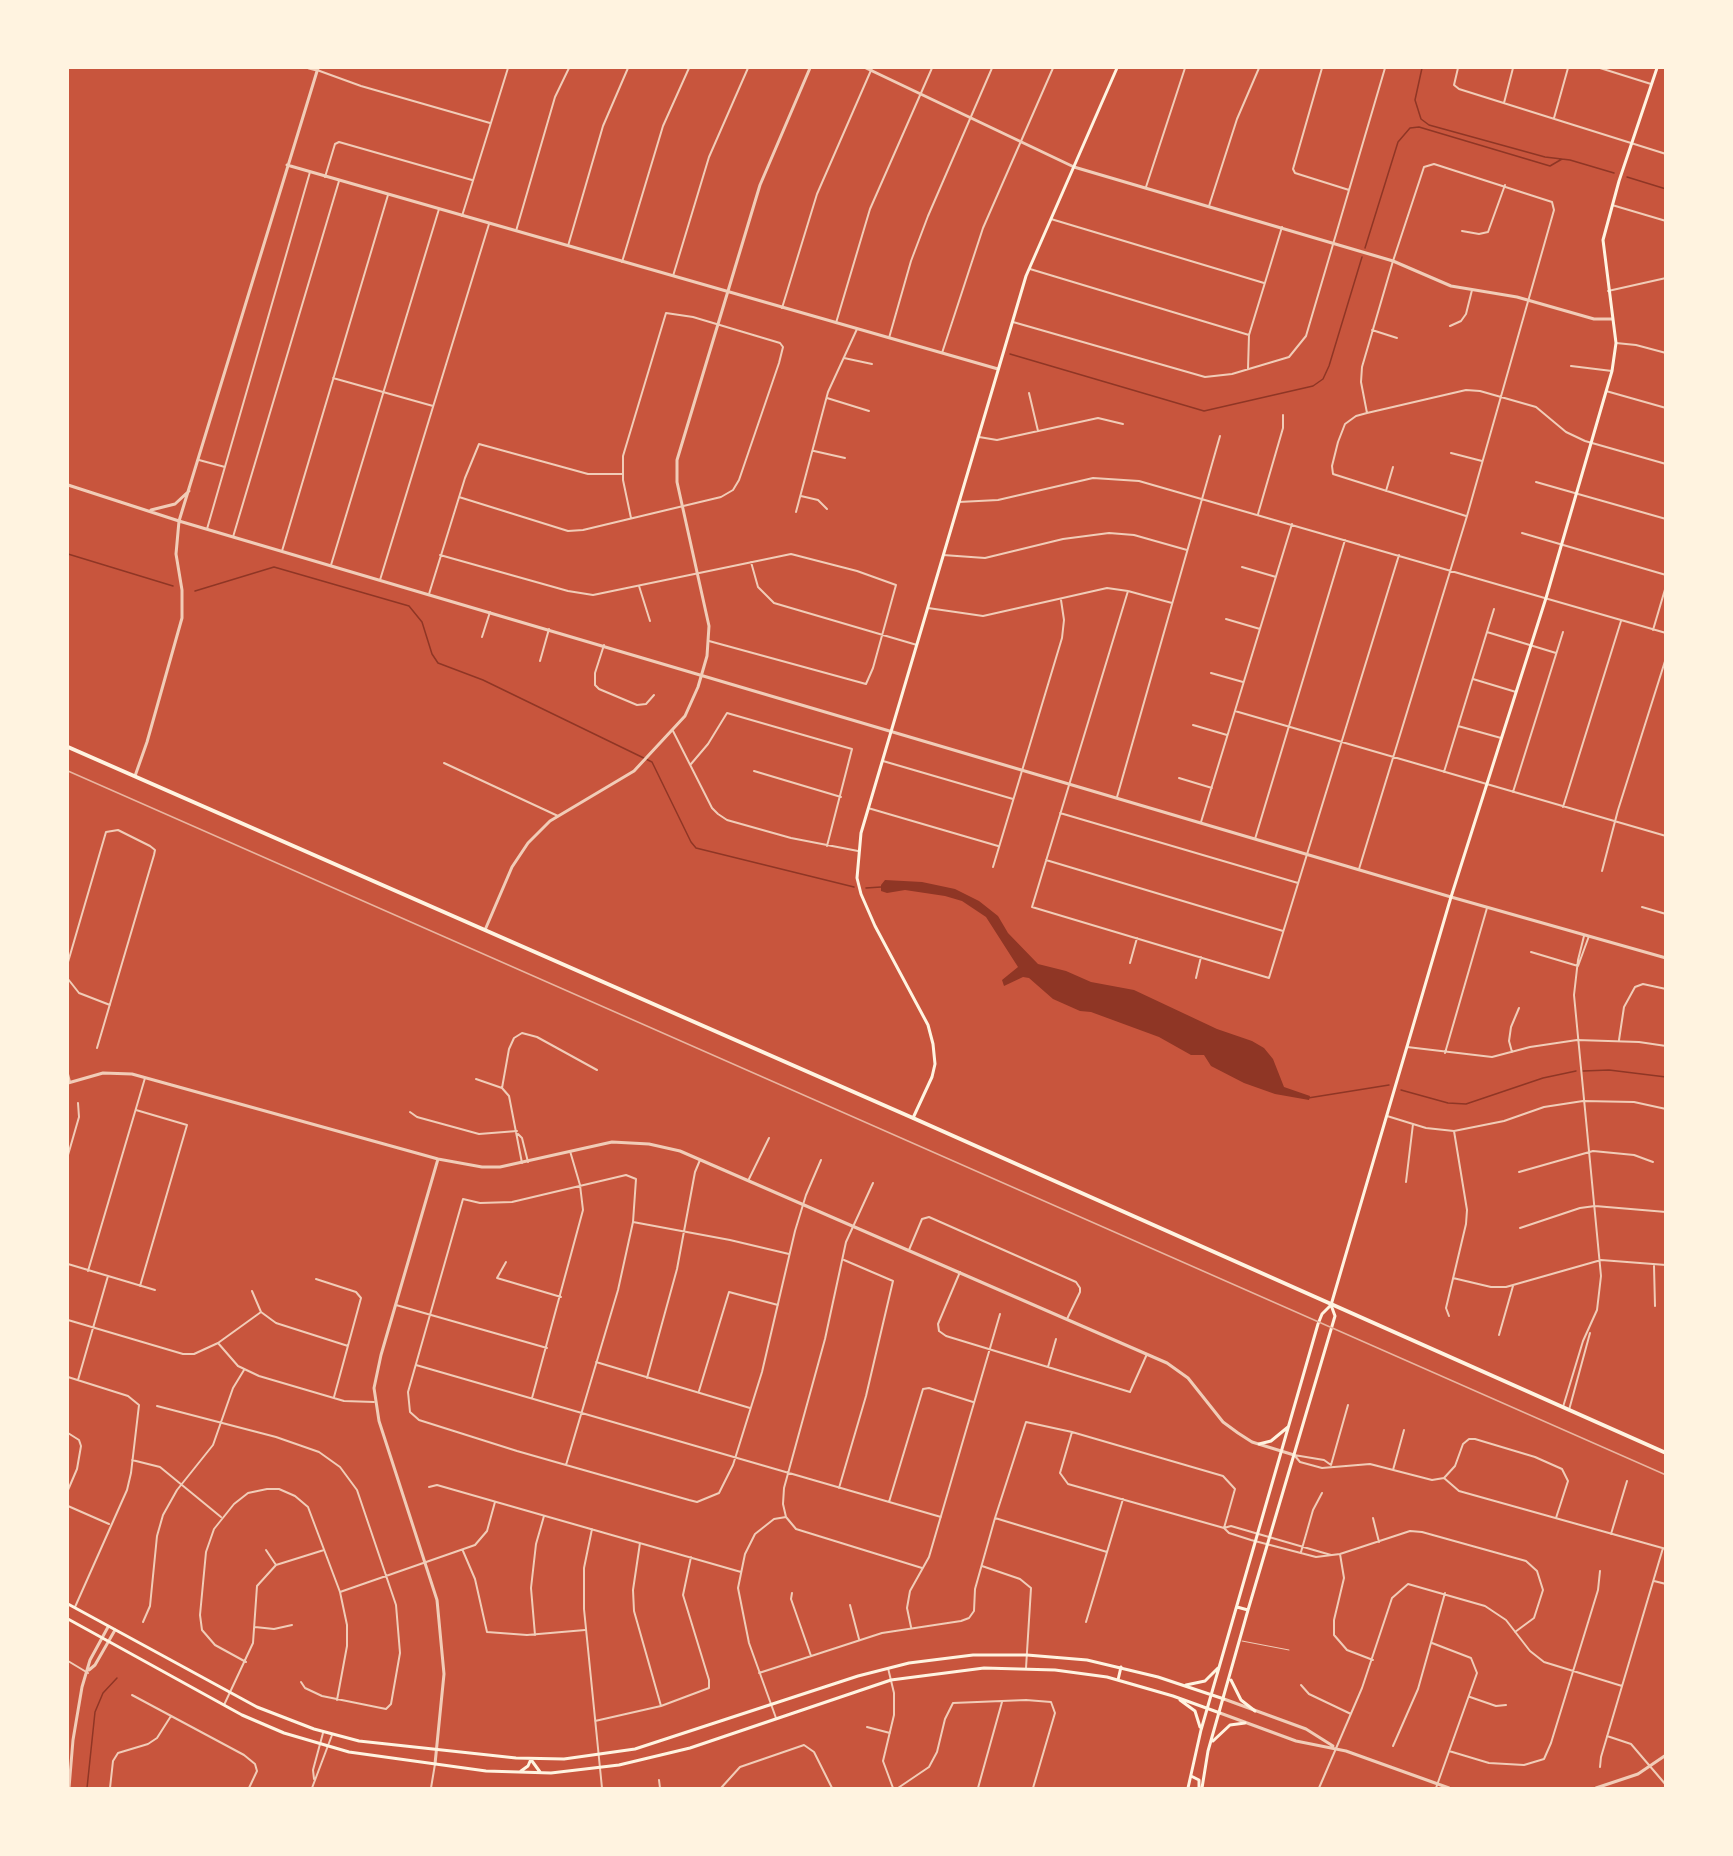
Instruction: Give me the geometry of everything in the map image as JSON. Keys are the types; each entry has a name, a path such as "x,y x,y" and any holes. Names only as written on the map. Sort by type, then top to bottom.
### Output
{"main road":[{"path":"913,1118 932,1077 935,1064 933,1044 928,1025 875,926 861,894 858,878 858,851 868,808 1029,269 1117,68"},
{"path":"1188,1788 1207,1708 1318,1324 1322,1314 1331,1305 1450,897 1546,598 1612,371 1616,343 1603,240 1622,170 1656,68"},
{"path":"68,747 913,1118 1665,1453"},
{"path":"1201,1788 1210,1745 1248,1610 1335,1316 1331,1305"},
{"path":"1259,1444 1271,1442 1289,1426"},
{"path":"68,1604 273,1714 323,1733 437,1751 531,1759 598,1755 653,1744 888,1668 973,1655 1027,1655 1087,1660 1121,1667 1224,1699"},
{"path":"1237,1606 1248,1610"},
{"path":"68,1619 263,1725 320,1745 375,1757 519,1772 540,1773 600,1767 664,1756 891,1680 984,1668 1026,1668 1084,1673 1173,1696 1220,1713"},
{"path":"1184,1685 1205,1681 1219,1666"},
{"path":"1118,1680 1121,1667"},
{"path":"1230,1678 1241,1700 1255,1711"},
{"path":"1173,1696 1195,1711 1201,1730"},
{"path":"1210,1745 1222,1730 1245,1723"},
{"path":"519,1772 528,1766 531,1759"},
{"path":"531,1759 540,1773"},
{"path":"1190,1775 1200,1780 1201,1788"}],"street":[{"path":"309,68 318,69 361,86 490,123"},
{"path":"462,216 507,68"},
{"path":"516,231 555,97 569,68"},
{"path":"568,246 603,126 628,68"},
{"path":"622,262 663,126 689,68"},
{"path":"673,276 709,157 748,68"},
{"path":"486,930 518,857 558,816 625,778 673,731 689,709 702,674 709,641 709,626 677,482 677,460 760,185 810,68"},
{"path":"866,68 1074,167 1393,261 1451,286 1528,300 1594,319 1612,319"},
{"path":"836,323 870,209 932,68"},
{"path":"889,338 911,261 992,68"},
{"path":"942,353 976,246 1053,68"},
{"path":"1146,187 1185,68"},
{"path":"1209,206 1237,120 1258,68"},
{"path":"1322,68 1294,172 1349,190"},
{"path":"1012,321 1197,375 1218,377 1289,357 1302,343 1385,68"},
{"path":"1458,68 1455,86 1665,154"},
{"path":"1504,103 1513,68"},
{"path":"1554,118 1568,68"},
{"path":"1600,68 1651,84"},
{"path":"135,776 147,742 182,618 182,590 176,554 180,521 318,69"},
{"path":"782,308 817,194 871,69"},
{"path":"326,177 335,144 339,142 472,180"},
{"path":"1359,869 1395,758 1467,516 1554,210 1550,200 1434,164 1427,165 1422,171 1393,261 1361,374 1367,413"},
{"path":"287,165 998,369"},
{"path":"207,529 310,172"},
{"path":"233,537 339,181"},
{"path":"1462,231 1479,234 1488,232 1504,185"},
{"path":"282,551 388,195"},
{"path":"1611,206 1665,221"},
{"path":"331,565 439,209"},
{"path":"1051,219 1264,283"},
{"path":"380,580 489,224"},
{"path":"1248,369 1249,335 1282,227"},
{"path":"1029,269 1249,335"},
{"path":"1608,291 1665,278"},
{"path":"1450,326 1461,321 1466,314 1472,290"},
{"path":"459,497 568,531 583,530 721,497 736,486 772,385 782,345 673,312 666,314 627,438 623,474 631,518"},
{"path":"796,512 831,382 857,329"},
{"path":"1372,330 1397,338"},
{"path":"1616,343 1636,345 1665,353"},
{"path":"844,358 872,364"},
{"path":"1571,366 1612,371"},
{"path":"333,378 433,406"},
{"path":"1467,516 1341,477 1332,471 1341,432 1350,420 1367,413 1466,390 1501,396 1536,407 1566,432 1591,442 1665,464"},
{"path":"1606,391 1665,408"},
{"path":"1029,393 1038,431"},
{"path":"827,398 869,411"},
{"path":"1258,514 1282,428 1283,415"},
{"path":"978,437 997,440 1098,418 1123,424"},
{"path":"1117,797 1220,436"},
{"path":"429,594 459,497 479,444 588,474 623,474"},
{"path":"814,451 845,458"},
{"path":"1451,453 1482,461"},
{"path":"199,460 225,467"},
{"path":"1386,492 1393,467"},
{"path":"959,502 998,500 1093,478 1139,481 1202,497 1665,633"},
{"path":"1536,482 1665,519"},
{"path":"68,485 233,537 892,730 1450,897 1665,958"},
{"path":"148,510 175,504 190,489"},
{"path":"801,496 818,500 827,509"},
{"path":"1201,823 1292,524"},
{"path":"943,555 985,558 1100,533 1134,535 1187,550"},
{"path":"1522,533 1665,575"},
{"path":"1255,839 1346,540"},
{"path":"440,555 578,593 601,595 698,572 791,554 883,579 896,585 867,683 802,668 709,641"},
{"path":"1128,591 1032,908 1269,978 1399,555"},
{"path":"751,561 758,587 763,595 774,603 917,645"},
{"path":"1242,567 1276,577"},
{"path":"639,585 650,621"},
{"path":"1653,630 1665,586"},
{"path":"928,608 957,615 983,616 1061,600 1094,590 1113,588 1173,603"},
{"path":"993,867 1062,638 1064,620 1061,600"},
{"path":"1444,772 1494,609"},
{"path":"482,637 490,612"},
{"path":"1227,619 1260,629"},
{"path":"1563,807 1622,620"},
{"path":"540,661 549,629"},
{"path":"1487,632 1557,653"},
{"path":"1513,792 1563,632"},
{"path":"604,645 595,673 595,685 599,689 637,705 646,704 654,695"},
{"path":"1602,870 1665,658"},
{"path":"1211,673 1244,682"},
{"path":"1473,679 1516,692"},
{"path":"1235,711 1665,836"},
{"path":"691,764 708,744 726,714 839,745 853,752 827,846"},
{"path":"1193,725 1227,735"},
{"path":"1458,726 1501,738"},
{"path":"673,731 712,807 727,820 827,846 858,851"},
{"path":"882,761 1013,799"},
{"path":"444,763 558,816"},
{"path":"754,771 841,797"},
{"path":"1179,778 1212,788"},
{"path":"868,808 999,847"},
{"path":"1060,813 1298,883"},
{"path":"68,962 106,832 118,830 150,846 155,850 152,863 97,1048"},
{"path":"1046,860 1283,931"},
{"path":"1445,1053 1487,907"},
{"path":"1642,907 1665,914"},
{"path":"1569,1410 1599,1299 1601,1260 1588,1152 1574,995 1584,935"},
{"path":"1578,966 1589,936"},
{"path":"1130,963 1137,938"},
{"path":"1531,952 1578,966"},
{"path":"1196,978 1202,957"},
{"path":"68,979 69,984 85,996 110,1005"},
{"path":"1619,1040 1624,1007 1635,987 1643,984 1665,989"},
{"path":"1512,1053 1509,1041 1511,1027 1519,1008"},
{"path":"502,1088 509,1049 514,1038 522,1033 537,1037 597,1070"},
{"path":"1407,1047 1492,1057 1558,1041 1619,1040 1665,1046"},
{"path":"68,1074 69,1082 103,1073 146,1077 438,1159 482,1167 500,1167 528,1162 596,1144 624,1142 666,1147 1147,1354 1182,1372 1223,1422 1259,1444 1294,1455 1303,1454 1324,1460 1331,1466"},
{"path":"88,1270 146,1077"},
{"path":"476,1079 502,1088 513,1105 522,1163"},
{"path":"1386,1116 1413,1124 1454,1131 1504,1121 1544,1107 1583,1101 1634,1102 1665,1109"},
{"path":"68,1155 79,1116 78,1103"},
{"path":"136,1110 187,1125 140,1286"},
{"path":"410,1112 417,1118 478,1134 518,1132"},
{"path":"1406,1182 1413,1124"},
{"path":"1449,1316 1446,1308 1466,1224 1467,1205 1454,1131"},
{"path":"518,1132 522,1138 528,1162"},
{"path":"748,1181 769,1138"},
{"path":"532,1398 583,1209 580,1185 570,1150"},
{"path":"1519,1172 1588,1152 1618,1152 1653,1162"},
{"path":"431,1788 444,1690 444,1653 437,1600 374,1402 377,1368 438,1159"},
{"path":"647,1377 672,1287 695,1172 700,1160"},
{"path":"566,1465 618,1290 633,1222 636,1179 626,1175 512,1202 488,1203 463,1199 407,1400 414,1416 566,1465 697,1502 719,1493 729,1478 750,1408 806,1195 820,1160"},
{"path":"873,1183 846,1242 788,1473 783,1504 786,1517 796,1529 806,1534 922,1568"},
{"path":"1520,1228 1580,1208 1595,1206 1665,1212"},
{"path":"909,1250 922,1219 929,1217 1076,1282 1080,1292 1068,1319"},
{"path":"633,1222 790,1254"},
{"path":"839,1488 866,1396 892,1281 843,1260"},
{"path":"1453,1278 1491,1287 1514,1285 1601,1260 1654,1266 1665,1265"},
{"path":"506,1262 497,1278 561,1297"},
{"path":"68,1264 155,1290"},
{"path":"1654,1266 1655,1305"},
{"path":"960,1272 939,1319 938,1327 942,1334 1130,1392 1147,1354"},
{"path":"78,1380 108,1276"},
{"path":"316,1279 360,1296 334,1398"},
{"path":"1499,1335 1514,1285"},
{"path":"252,1291 261,1312 287,1328 348,1346"},
{"path":"699,1391 729,1292 778,1305"},
{"path":"396,1305 547,1348"},
{"path":"68,1320 183,1354 194,1354 218,1343 261,1312"},
{"path":"911,1627 907,1608 909,1596 913,1583 929,1557 1000,1314"},
{"path":"1563,1407 1590,1330"},
{"path":"1048,1367 1056,1339"},
{"path":"218,1343 230,1359 244,1370 334,1398 352,1402 374,1402"},
{"path":"596,1362 750,1408"},
{"path":"416,1365 941,1517"},
{"path":"1576,1366 1582,1368"},
{"path":"143,1622 150,1606 159,1527 167,1507 213,1445 233,1388 244,1370"},
{"path":"68,1377 128,1396 139,1405 127,1490 75,1607"},
{"path":"890,1502 923,1389 929,1388 974,1402"},
{"path":"1331,1466 1348,1405"},
{"path":"157,1406 276,1437 319,1452 340,1467 357,1490 396,1605 400,1653 388,1708 337,1700 317,1694 305,1688 301,1682"},
{"path":"759,1673 859,1639 911,1627 969,1618 974,1611 975,1589 981,1566 1026,1422 1032,1421 1072,1432 1227,1478 1234,1489 1224,1528"},
{"path":"1393,1470 1404,1430"},
{"path":"1072,1432 1060,1473 1062,1479 1068,1484 1224,1528 1229,1533 1256,1541 1316,1557 1340,1554 1406,1532 1422,1532 1533,1565 1543,1584 1540,1603 1531,1622 1515,1632"},
{"path":"68,1433 79,1440 81,1446 77,1469 68,1490"},
{"path":"1294,1455 1300,1462 1322,1468 1370,1464 1432,1480 1444,1478 1455,1466 1463,1444 1469,1439 1535,1457 1562,1469 1568,1480 1556,1518"},
{"path":"132,1460 160,1467 221,1517"},
{"path":"340,1467 344,1463"},
{"path":"1444,1478 1459,1491 1664,1548 1607,1736 1600,1767"},
{"path":"1611,1534 1627,1481"},
{"path":"429,1487 437,1485 741,1572"},
{"path":"246,1662 215,1645 204,1635 200,1626 206,1552 214,1528 221,1517 248,1493 272,1488 285,1491 308,1507 339,1592 347,1625 347,1646 337,1700"},
{"path":"1300,1553 1313,1510 1322,1493"},
{"path":"1086,1622 1123,1499"},
{"path":"339,1592 463,1551 481,1540 487,1531 495,1502"},
{"path":"68,1506 110,1524"},
{"path":"535,1635 531,1602 533,1565 544,1516"},
{"path":"776,1718 759,1673 739,1600 745,1554 755,1534 774,1519 786,1517"},
{"path":"995,1518 1107,1552"},
{"path":"1373,1518 1379,1542"},
{"path":"1224,1528 1231,1526 1333,1555"},
{"path":"592,1529 583,1578 594,1721 603,1788"},
{"path":"640,1543 633,1590 634,1611 662,1706"},
{"path":"266,1550 276,1565"},
{"path":"224,1705 246,1662 255,1627 257,1586 276,1565 324,1550"},
{"path":"463,1551 475,1579 485,1630 535,1635 586,1630"},
{"path":"1340,1554 1344,1578 1334,1620 1334,1635 1347,1650 1373,1660"},
{"path":"594,1721 662,1706 709,1688 709,1680 683,1596 691,1557"},
{"path":"981,1566 1028,1583 1031,1589 1026,1668"},
{"path":"1449,1751 1489,1763 1524,1764 1544,1759 1598,1590 1600,1571"},
{"path":"1653,1581 1665,1584"},
{"path":"1319,1788 1373,1660 1392,1598 1399,1589 1408,1584 1446,1593 1490,1609 1506,1620 1536,1657 1573,1672 1622,1686"},
{"path":"792,1593 790,1599 811,1656"},
{"path":"1393,1746 1418,1689 1446,1593"},
{"path":"850,1605 859,1639"},
{"path":"255,1627 274,1629 292,1625"},
{"path":"69,1788 79,1701 90,1660 108,1626"},
{"path":"88,1672 95,1665 114,1630"},
{"path":"1432,1643 1465,1654 1474,1662 1478,1672 1437,1786"},
{"path":"68,1661 88,1672"},
{"path":"888,1668 895,1704 883,1761 893,1788"},
{"path":"1301,1685 1310,1694 1351,1714"},
{"path":"132,1695 244,1755 255,1764 257,1771 249,1788"},
{"path":"1470,1697 1496,1706 1506,1705"},
{"path":"1224,1699 1318,1735 1335,1748"},
{"path":"978,1788 1002,1700"},
{"path":"898,1788 929,1767 937,1752 951,1704 1002,1700 1048,1702 1055,1709 1033,1788"},
{"path":"1220,1713 1296,1741 1335,1748 1437,1786 1449,1788"},
{"path":"110,1788 113,1761 118,1753 157,1738 171,1716"},
{"path":"867,1727 890,1732"},
{"path":"315,1779 313,1770 323,1733"},
{"path":"312,1788 319,1775 332,1735"},
{"path":"1607,1736 1631,1744 1665,1785"},
{"path":"721,1788 740,1767 807,1746 814,1752 831,1788"},
{"path":"1596,1788 1617,1783 1665,1755"},
{"path":"659,1780 660,1788"}],"lane":[{"path":"1240,1640 1289,1650"}],"shaded area":[{"path":"885,880 922,882 955,889 979,901 998,916 1008,933 1038,964 1066,971 1091,982 1134,990 1217,1029 1252,1041 1264,1048 1273,1059 1284,1087 1310,1096 1309,1100 1275,1094 1244,1083 1211,1066 1204,1055 1191,1055 1159,1037 1091,1012 1080,1011 1053,999 1029,978 1023,977 1004,986 1002,980 1018,967 986,917 962,901 945,896 905,890 887,893 881,891 881,885"}],"waterway":[{"path":"1422,68 1415,100 1421,119 1429,125 1545,157 1570,160 1614,173"},
{"path":"1365,248 1398,142 1410,128 1419,127 1550,166 1562,159"},
{"path":"1627,177 1666,189"},
{"path":"1010,354 1204,411 1313,386 1323,379 1329,366 1362,257"},
{"path":"68,554 173,586"},
{"path":"195,591 274,567 409,606 422,622 432,654 438,663 483,680 652,762 696,848 854,887"},
{"path":"866,888 881,887"},
{"path":"1583,1071 1609,1070 1666,1077"},
{"path":"1401,1090 1448,1103 1466,1104 1543,1078 1576,1071"},
{"path":"1308,1098 1389,1085"},
{"path":"87,1788 95,1712 103,1693 117,1678"}],"railway":[{"path":"68,771 1666,1475"}]}
